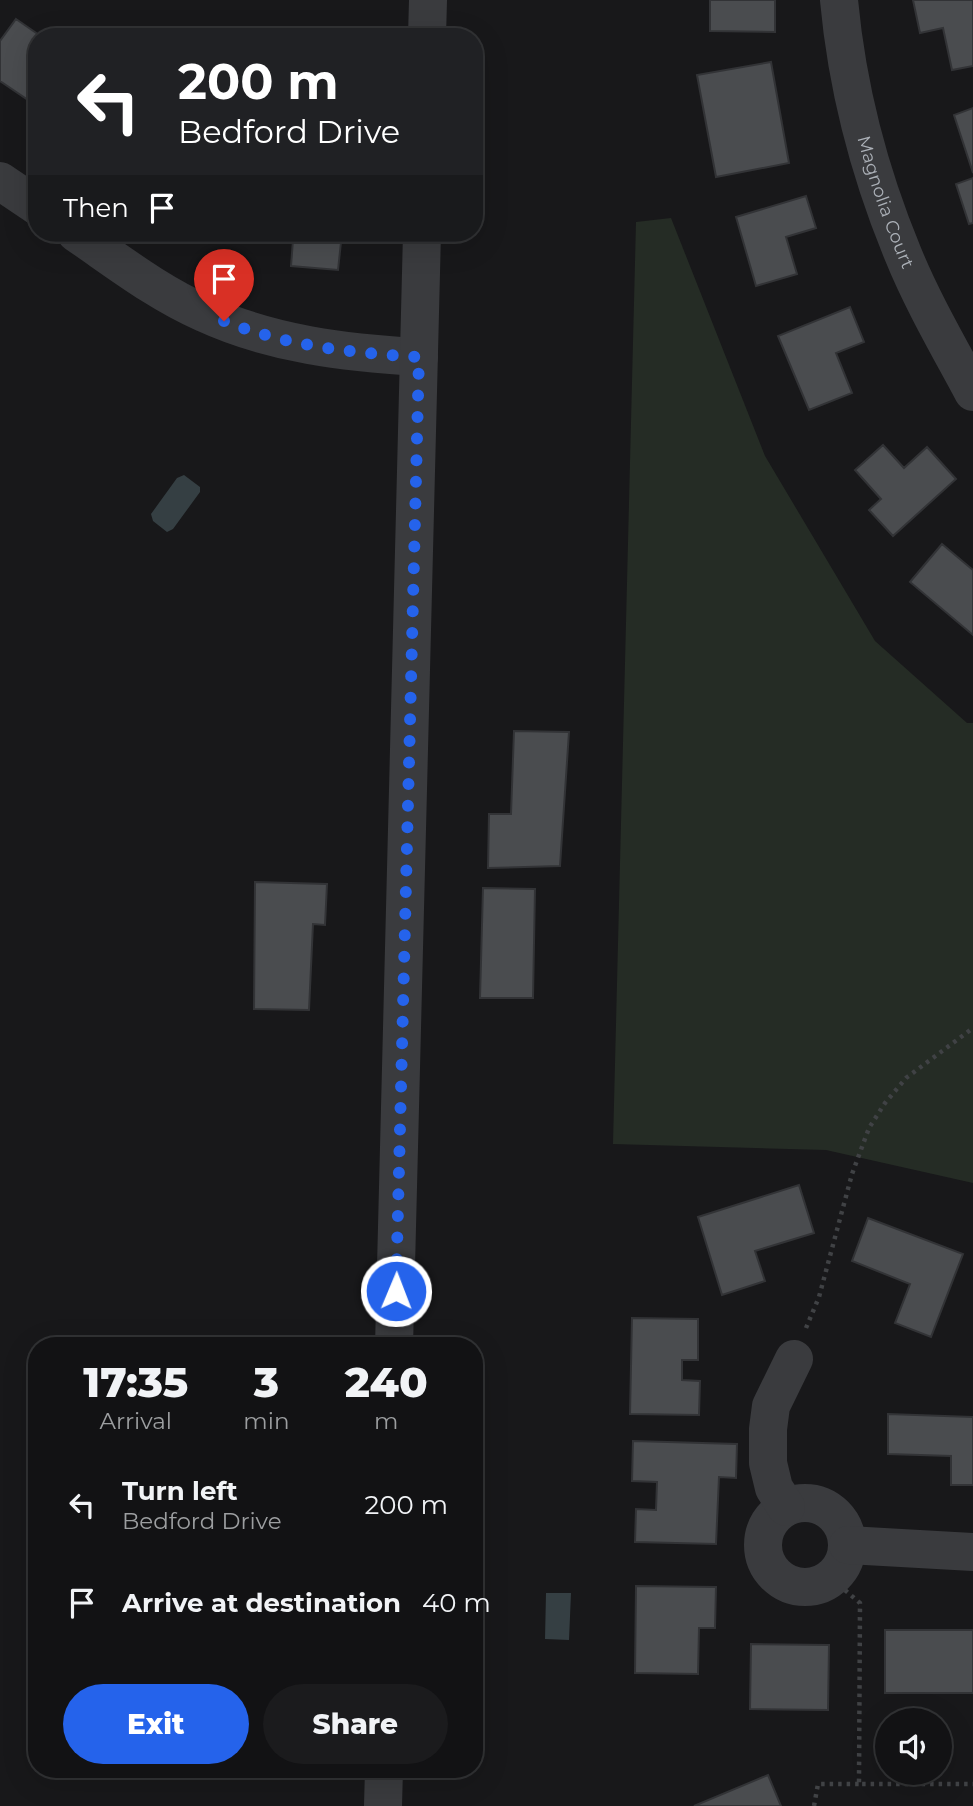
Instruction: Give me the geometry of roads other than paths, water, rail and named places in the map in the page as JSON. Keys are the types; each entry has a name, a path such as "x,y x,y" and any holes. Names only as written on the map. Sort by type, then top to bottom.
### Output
{"street":[{"path":"427,28 428,0"},
{"name":"Magnolia Court","path":"839,0 843,45 856,113 878,188 903,256 973,392"},
{"path":"0,181 28,200"},
{"path":"89,242 135,273 202,312 247,330 311,346 419,357"},
{"path":"394,1337 422,242"},
{"path":"786,1507 774,1488 768,1463 768,1429 771,1406 794,1359"},
{"path":"800,1503 827,1509 838,1518 845,1531 840,1562 820,1586 799,1587 779,1579 764,1556 763,1541 767,1527 775,1515 786,1507 800,1503"},
{"path":"840,1562 973,1552"},
{"path":"383,1806 384,1778"}]}
